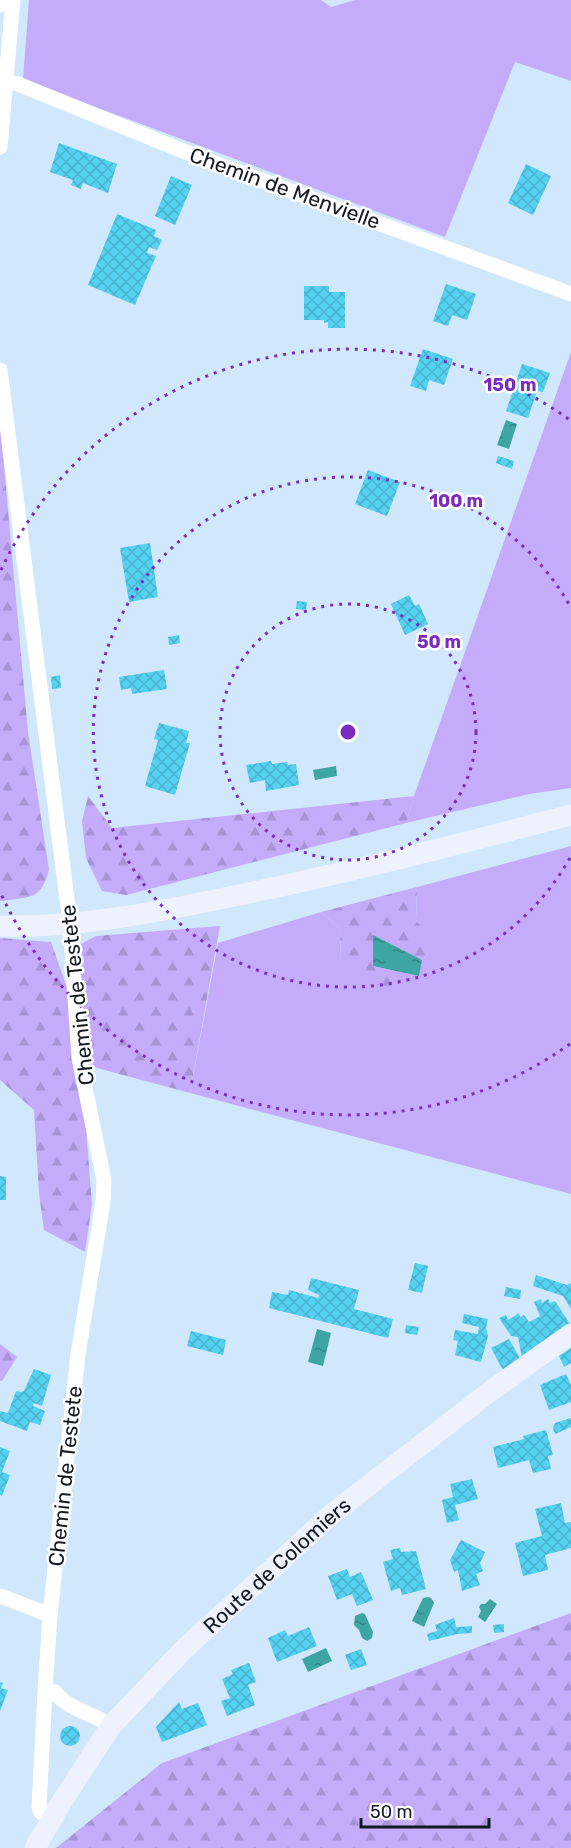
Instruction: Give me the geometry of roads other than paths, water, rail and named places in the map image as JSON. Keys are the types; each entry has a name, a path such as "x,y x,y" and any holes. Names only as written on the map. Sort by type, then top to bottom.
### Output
{"street":[{"path":"0,5 1,0"},
{"path":"0,147 2,81 13,0"},
{"name":"Chemin de Menvielle","path":"2,81 18,84 193,155 571,294"},
{"name":"Chemin de Testete","path":"0,370 70,923 79,1059 104,1180 103,1202 78,1354 50,1615 39,1807 40,1811 51,1821"},
{"path":"0,926 70,923 194,904 340,874 571,815"},
{"name":"Route de Colomiers","path":"36,1848 111,1726 184,1649 333,1513 496,1387 571,1334"},
{"path":"0,1596 50,1615"},
{"path":"45,1690 55,1692 60,1699 111,1726"}],"water":[{"path":"506,420 517,424 509,449 497,445"},
{"path":"336,766 337,776 315,780 313,770"},
{"path":"373,935 422,960 419,976 373,966"},
{"path":"317,1329 331,1333 323,1366 308,1362"},
{"path":"428,1597 434,1603 424,1627 412,1621 423,1598"},
{"path":"490,1599 497,1604 485,1622 478,1617 481,1611 479,1607"},
{"path":"365,1614 373,1632 372,1638 367,1641 362,1638 354,1625 355,1616"},
{"path":"326,1648 332,1661 308,1672 302,1659"}]}
